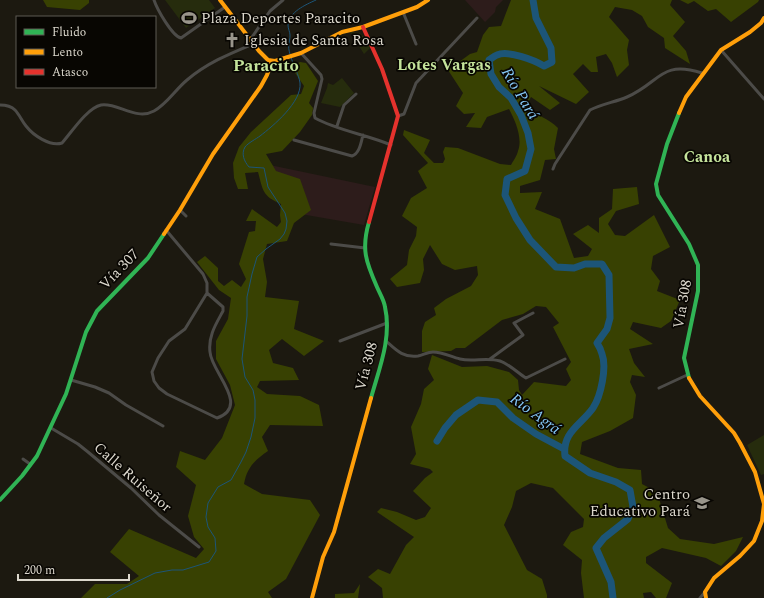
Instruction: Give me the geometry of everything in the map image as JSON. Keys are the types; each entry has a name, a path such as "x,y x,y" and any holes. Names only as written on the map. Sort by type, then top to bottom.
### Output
{"street":[{"path":"154,0 158,11 165,21 176,36 181,38 225,7"},
{"path":"220,0 253,44 266,58 272,61 294,56 342,32 363,27 417,7 428,0"},
{"path":"250,40 270,11 283,0"},
{"path":"403,12 416,44"},
{"path":"363,27 382,69 398,116 404,114 416,83 477,18"},
{"name":"Vía 308","path":"705,592 714,578 740,556 754,541 762,521 764,504 755,472 740,443 734,433 692,386 687,375 684,358 698,292 698,265 689,244 658,194 656,184 660,166 679,112 686,97 702,73 721,50 750,32 761,23 764,18"},
{"path":"0,105 14,110 34,134 46,141 58,144 62,143 89,112 96,107 108,105 142,114 154,111 162,105 186,80 202,68 224,56 253,44"},
{"path":"721,50 764,99"},
{"path":"301,53 321,75 322,79 314,113 315,118 374,137 391,145"},
{"name":"Vía 307","path":"0,500 22,476 37,456 51,428 71,380 86,332 97,311 144,263 180,210 232,124 261,86 272,61"},
{"path":"553,169 590,110 632,95 659,76 673,69 688,69 702,73"},
{"path":"337,126 344,105 356,94"},
{"name":"Vía 308","path":"312,598 323,557 334,532 386,341 387,323 384,306 367,264 365,248 367,230 398,116"},
{"path":"294,140 352,156 356,155 358,151 363,134"},
{"path":"180,210 186,216"},
{"path":"166,230 204,274 207,283 207,293 185,329 169,341 158,358 152,372 154,381 159,388 167,394 217,418 223,416 229,408 230,396 228,388 214,366 210,353 210,335 223,311 223,307 207,293"},
{"path":"331,244 365,248"},
{"path":"490,359 523,336 514,323 533,313"},
{"path":"340,341 387,323"},
{"path":"386,341 403,355 418,356 432,352 444,353 459,359 477,361 490,359 501,362 526,378 565,359"},
{"path":"659,388 687,375"},
{"path":"71,380 109,393 126,405 163,426"},
{"name":"Calle Ruiseñor","path":"51,428 78,444 93,456 131,488 159,515 199,547"},
{"path":"23,459 30,464"},
{"path":"700,598 705,592"},
{"path":"705,592 706,598"}],"shaded area":[{"path":"465,0 503,0 496,7 495,12 485,22"},
{"path":"265,164 375,187 364,225 289,212"}],"green space":[{"path":"43,0 89,0 89,3 80,10 47,7"},
{"name":"Plaza Deportes Paracito","path":"165,0 209,0 215,8 186,28"},
{"path":"511,0 672,0 670,5 685,22 673,36 686,51 690,64 665,48 664,38 648,27 642,16 632,10 615,7 609,17 629,40 627,50 629,65 617,77 612,63 606,54 596,57 598,72 591,72 583,64 573,74 589,92 576,104 539,86 560,103 550,110 531,97 525,108 558,128 554,149 556,159 545,160 540,180 520,186 520,193 542,192 535,209 560,219 574,258 588,256 592,249 573,234 588,225 599,233 599,218 612,209 613,189 637,187 639,204 616,211 608,224 615,235 625,236 654,215 670,247 653,256 651,269 660,281 657,291 680,300 671,321 661,328 633,322 630,329 653,344 629,349 634,363 645,377 632,375 630,382 636,395 633,418 610,431 582,442 580,454 618,468 641,470 642,484 657,492 668,528 680,539 714,544 743,537 736,551 721,566 706,558 662,548 646,557 646,563 672,583 666,598 656,598 651,592 643,593 644,598 584,598 581,573 582,560 563,545 571,532 583,527 584,519 553,488 531,483 516,491 512,507 504,525 527,570 542,579 547,598 383,598 382,588 368,577 378,569 390,574 406,545 414,537 377,512 381,508 397,512 416,520 425,517 431,508 413,491 433,472 430,469 410,464 416,454 411,427 421,404 424,389 434,380 428,369 432,355 462,367 487,366 509,372 518,380 519,390 522,395 534,382 566,386 571,380 566,369 571,362 553,327 559,323 546,307 536,306 523,314 502,320 465,348 456,348 451,351 422,352 422,331 425,322 436,315 434,308 446,299 471,286 478,275 477,266 455,270 442,264 430,245 423,259 424,270 420,283 397,287 390,279 407,265 409,250 416,236 417,227 402,216 411,198 427,188 418,171 428,163 403,135 404,130 430,140 424,153 434,163 443,163 445,159 443,152 445,147 458,148 500,164 511,165 517,155 520,140 516,124 509,109 487,117 481,128 466,127 475,113 464,114 456,106 463,93 448,70 470,54 477,52 483,35 489,27 501,26"},
{"path":"680,0 759,0 731,22 716,9 708,11 694,1 688,4"},
{"path":"350,32 360,33 366,39 370,48 364,54"},
{"path":"300,62 306,63 318,81 309,103 313,108 312,115 300,132 282,151 266,154 276,171 300,179 311,210 294,223 287,241 267,244 263,259 267,282 265,297 299,301 294,329 324,341 304,356 282,339 269,350 273,363 293,368 299,380 260,381 257,387 267,394 300,396 319,405 323,426 270,425 262,437 268,451 249,468 244,484 262,494 310,500 320,515 286,579 268,592 272,598 81,598 95,584 127,584 139,576 110,552 129,529 196,558 204,549 194,537 188,516 196,485 176,467 180,451 205,460 222,438 235,405 230,385 216,359 216,341 228,319 231,298 219,290 197,262 205,256 218,268 218,281 224,286 232,280 241,287 246,279 239,264 249,232 255,231 256,221 246,221 252,209 277,227 281,222 281,204 270,198 264,192 258,172 245,173 248,189 238,189 234,178 233,163 239,147 251,132 291,95 301,94 304,86 291,67"},
{"path":"342,78 354,93 340,107 321,103 328,83 333,85"},
{"path":"764,435 764,474 761,475 747,445"},
{"path":"360,584 358,598 335,598 335,594 354,593"}],"waterway":[{"path":"290,54 289,20 298,10 316,0"},
{"name":"Río Pará","path":"533,0 536,18 551,48 552,62 544,66 534,61 508,54 497,55 489,60 491,74 499,87 511,98 521,115 528,133 531,149 525,171 507,179 505,195 516,218 530,240 556,267 574,268 585,264 602,264 609,275 610,318 607,329 597,343 601,351 604,366 601,389 593,408 569,435 566,441 565,456 590,473 616,482 630,490 633,507 628,519 604,538 596,548 611,582 613,598"},
{"path":"107,598 155,573 183,570 209,562 216,551 215,538 208,527 206,517 208,503 218,487 231,480 241,462 251,437 255,418 255,400 253,390 245,377 242,359 247,316 247,297 257,257 280,239 286,229 287,221 285,213 268,187 264,168 249,167 244,160 243,152 246,146 286,113 296,98 300,83 291,57"},
{"name":"Río Agrá","path":"437,441 445,428 456,415 478,400 497,402 513,418 536,434 564,449"}],"traffic: fast":[{"path":"679,113 667,144 656,184 658,195 689,244 698,265 698,291 684,358 689,378"},
{"path":"369,222 365,240 366,255 370,270 383,299 387,319 384,353 371,398"},
{"path":"0,500 22,476 37,456 66,394 86,332 97,311 148,258 164,234"}],"traffic: slow":[{"path":"220,0 259,51 268,60 275,61 301,53 342,32 363,27 417,7 428,0"},
{"path":"679,113 686,97 721,50 750,32 761,23 764,18"},
{"path":"164,234 213,154 261,86 272,61"},
{"path":"689,378 700,396 734,433 740,443 755,472 764,504 762,521 754,541 740,556 714,578 705,592 706,598"},
{"path":"312,598 323,557 334,532 371,398"}],"traffic: jam":[{"path":"363,27 382,69 398,116 369,222"}],"place":[{"name":"Plaza Deportes Paracito","path":"189,18"},
{"name":"Iglesia de Santa Rosa","path":"232,40"},
{"name":"Centro Educativo Pará","path":"702,503"}],"district":[{"name":"Lotes Vargas","path":"444,64"},
{"name":"Paracito","path":"266,65"},
{"name":"Canoa","path":"707,156"}]}
